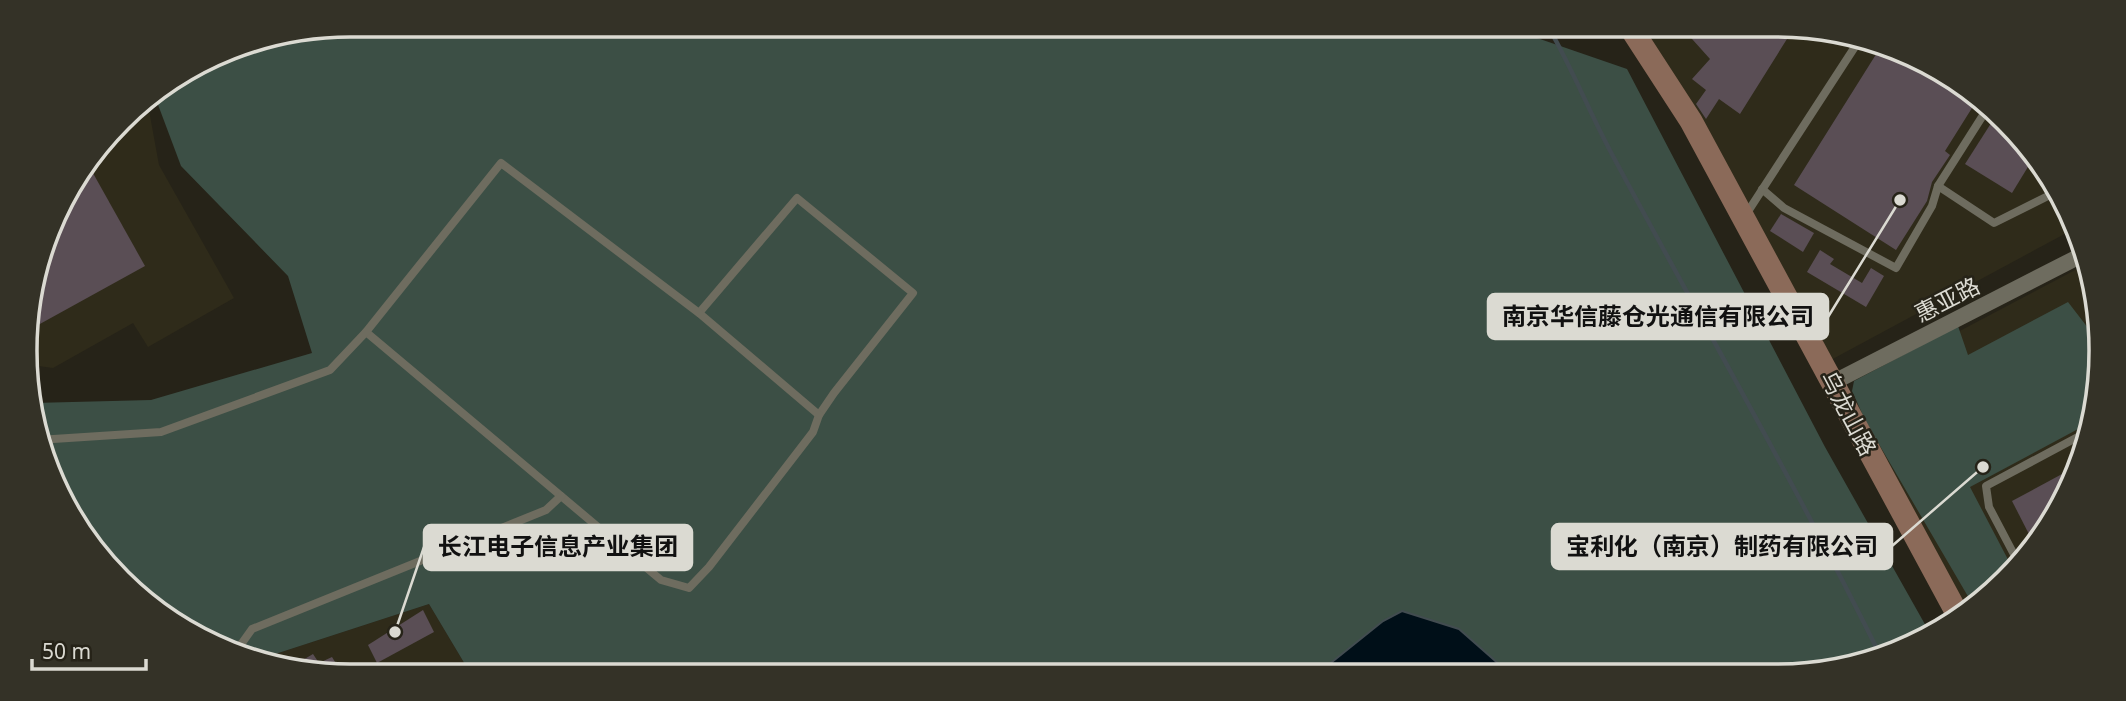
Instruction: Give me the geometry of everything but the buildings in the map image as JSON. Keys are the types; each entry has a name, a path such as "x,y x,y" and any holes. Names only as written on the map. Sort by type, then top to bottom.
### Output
{"street":[{"name":"乌龙山路","path":"1637,37 1691,121 1954,608"},
{"name":"惠亚路","path":"1832,383 2076,259"}],"lane":[{"path":"1743,218 1855,47"},
{"path":"1762,189 1784,208 1896,268 1932,206 1938,186 1983,116"},
{"path":"49,439 161,432 330,370 366,332 501,163 699,313 819,415"},
{"path":"1938,186 1994,223 2048,196"},
{"path":"366,332 661,580 689,588 709,567 813,432 819,415 913,293 797,198 699,313"},
{"path":"2014,554 1989,507 1986,486 2077,437"},
{"path":"241,644 251,629 546,510 561,496"}],"shaded area":[{"path":"1645,37 1796,37 1857,47 1876,53 1932,79 1982,115 2011,144 2047,194 2066,233 1829,361"},
{"path":"149,111 159,165 234,298 148,347 133,323 53,368 37,366 37,330 47,269 53,250 69,212 90,176 115,144"},
{"path":"2079,268 2089,330 2089,371 2079,432 2073,451 2057,489 2036,525 1997,572 1963,601 1855,401 1865,381"},
{"path":"429,604 465,664 330,664 273,655"},
{"path":"1402,611 1459,629 1499,664 1329,664 1383,621"}],"green space":[{"path":"330,37 1534,37 1627,69 1825,447 1926,626 1857,654 1796,664 465,664 429,604 269,654 212,632 176,611 144,586 115,557 90,525 69,489 53,451 41,403 151,400 312,353 288,276 181,166 158,104 212,69 250,53 289,43"},
{"path":"2068,302 2089,329 2089,371 2080,428 1970,487 2008,560 1968,597 1866,422 1852,391 1854,381 1958,326 1968,355"}],"waterway":[{"path":"1554,37 1606,142 1783,468 1876,648"}],"place":[{"name":"南京华信藤仓光通信有限公司","path":"1900,200"},
{"name":"宝利化（南京）制药有限公司","path":"1983,467"},
{"name":"长江电子信息产业集团","path":"395,632"}]}
